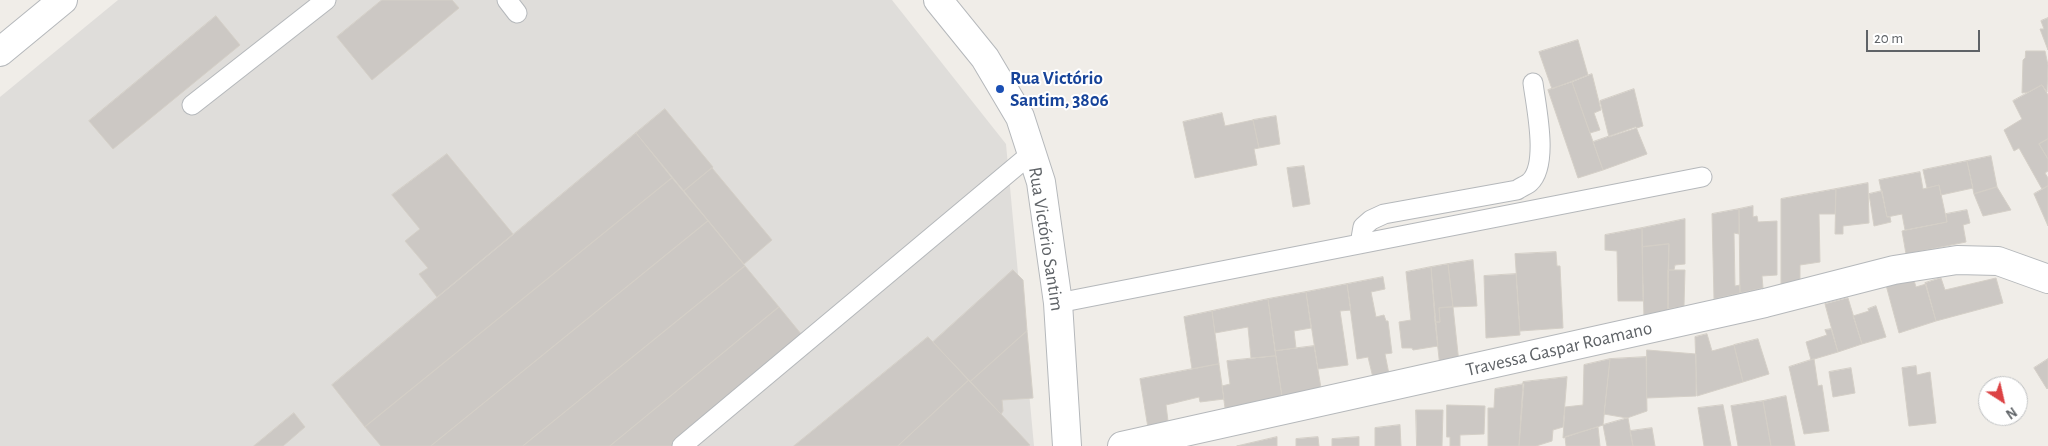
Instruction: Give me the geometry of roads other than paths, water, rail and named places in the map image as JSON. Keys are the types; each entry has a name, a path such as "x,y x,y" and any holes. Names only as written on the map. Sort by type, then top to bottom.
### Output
{"street":[{"path":"0,52 63,0"},
{"name":"Rua Victório Santim","path":"938,0 985,58 1020,117 1042,182 1058,303 1067,446"},
{"name":"Travessa Gaspar Roamano","path":"1122,446 1755,305 1894,270 1957,260 1998,261 2048,279"}],"lane":[{"path":"192,105 326,0"},
{"path":"1360,244 1363,227 1370,220 1384,214 1517,190 1530,182 1538,169 1540,150 1533,83"},
{"path":"682,446 1032,153"},
{"path":"1058,303 1702,177"}],"place":[{"name":"Rua Victório Santim, 3806","path":"1000,89"}]}
